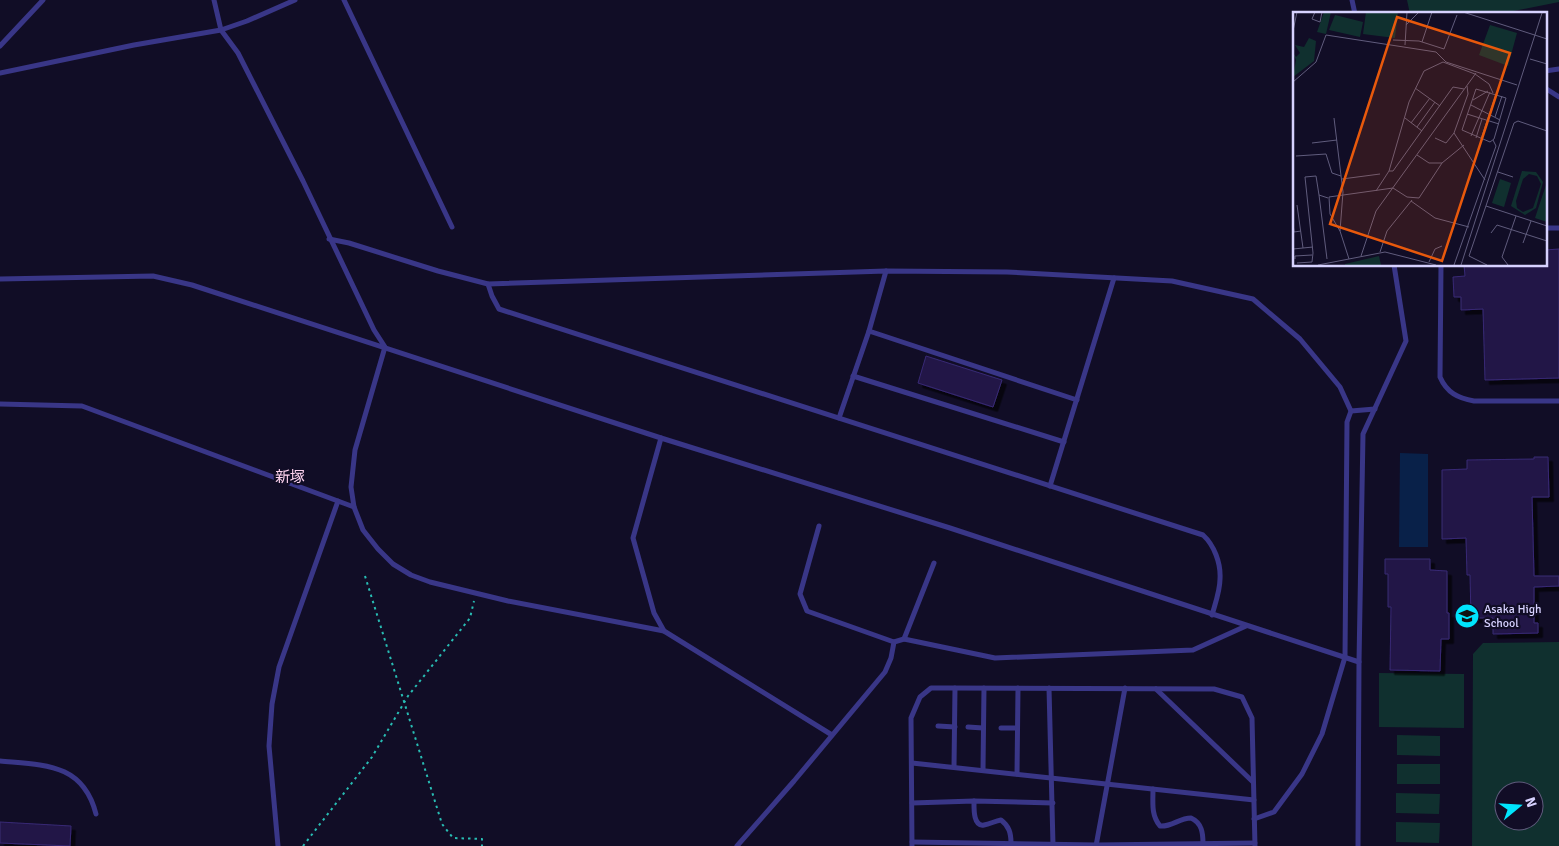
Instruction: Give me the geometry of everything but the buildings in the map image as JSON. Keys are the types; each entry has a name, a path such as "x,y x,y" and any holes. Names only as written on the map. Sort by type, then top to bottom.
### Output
{"lane":[{"path":"0,46 43,0"},
{"path":"214,0 221,30 238,53 374,330 385,347 355,450 351,487 354,507 363,530 378,548 393,564 411,575 430,582 664,631 832,735"},
{"path":"0,73 134,45 221,30 295,0"},
{"path":"344,0 452,227"},
{"path":"1546,71 1559,68"},
{"path":"1546,89 1559,96"},
{"path":"1546,228 1559,228"},
{"path":"329,239 349,243 438,271 488,284 886,270 1007,272 1172,281 1253,299 1300,339 1340,387 1351,411 1346,422 1346,657 1322,734 1302,774 1274,812 1254,819"},
{"path":"1358,846 1363,434 1406,341 1394,266"},
{"path":"1441,266 1440,377 1444,386 1461,399 1474,401 1559,401"},
{"path":"839,418 869,331 886,270"},
{"path":"0,279 153,276 192,285 660,438 950,528 1359,662"},
{"path":"1050,486 1114,278"},
{"path":"488,284 492,296 500,309 1203,535 1210,542 1217,556 1220,579 1212,615"},
{"path":"869,331 1077,400"},
{"path":"853,376 1064,442"},
{"path":"0,404 82,406 354,507"},
{"path":"1351,411 1375,409"},
{"path":"660,438 633,538 654,612 664,631"},
{"path":"278,846 269,746 272,704 279,667 338,501"},
{"path":"819,526 800,594 808,611 894,642 904,638 994,658 1193,650 1246,626"},
{"path":"904,638 934,563"},
{"path":"737,846 885,672 891,658 894,642"},
{"path":"931,688 1214,689 1242,697 1252,718 1254,819 1255,845 912,844 911,718 920,697 931,688"},
{"path":"954,767 955,688"},
{"path":"983,770 984,688"},
{"path":"1016,774 1018,688"},
{"path":"1049,688 1053,845"},
{"path":"1096,846 1125,688"},
{"path":"1156,688 1254,782"},
{"path":"938,726 955,727"},
{"path":"968,727 983,728"},
{"path":"1001,728 1017,728"},
{"path":"0,761 51,767 73,775 88,792 96,814"},
{"path":"912,762 1254,800"},
{"path":"1153,789 1153,813 1160,826 1168,827 1182,819 1191,818 1199,824 1203,835 1203,844"},
{"path":"912,803 974,801 1053,803"},
{"path":"974,801 975,817 980,825 983,826 1001,820 1008,826 1011,835 1010,844"}],"path":[{"path":"365,576 442,824 453,838 482,839 482,846"},
{"path":"303,846 372,757 404,703 470,618 476,593"}],"green space":[{"path":"1407,0 1559,0 1559,2 1509,12 1410,12"},
{"path":"1559,642 1559,846 1472,846 1473,654 1483,643"},
{"path":"1379,673 1464,674 1464,728 1379,727"},
{"path":"1397,735 1440,736 1440,756 1397,755"},
{"path":"1397,764 1440,764 1440,784 1397,784"},
{"path":"1396,793 1440,794 1439,814 1396,813"},
{"path":"1396,822 1440,823 1439,843 1396,842"}],"water":[{"path":"1400,453 1428,454 1428,547 1399,547"}],"place":[{"name":"Asaka High School","path":"1467,616"}],"district":[{"name":"新塚","path":"290,477"}]}
